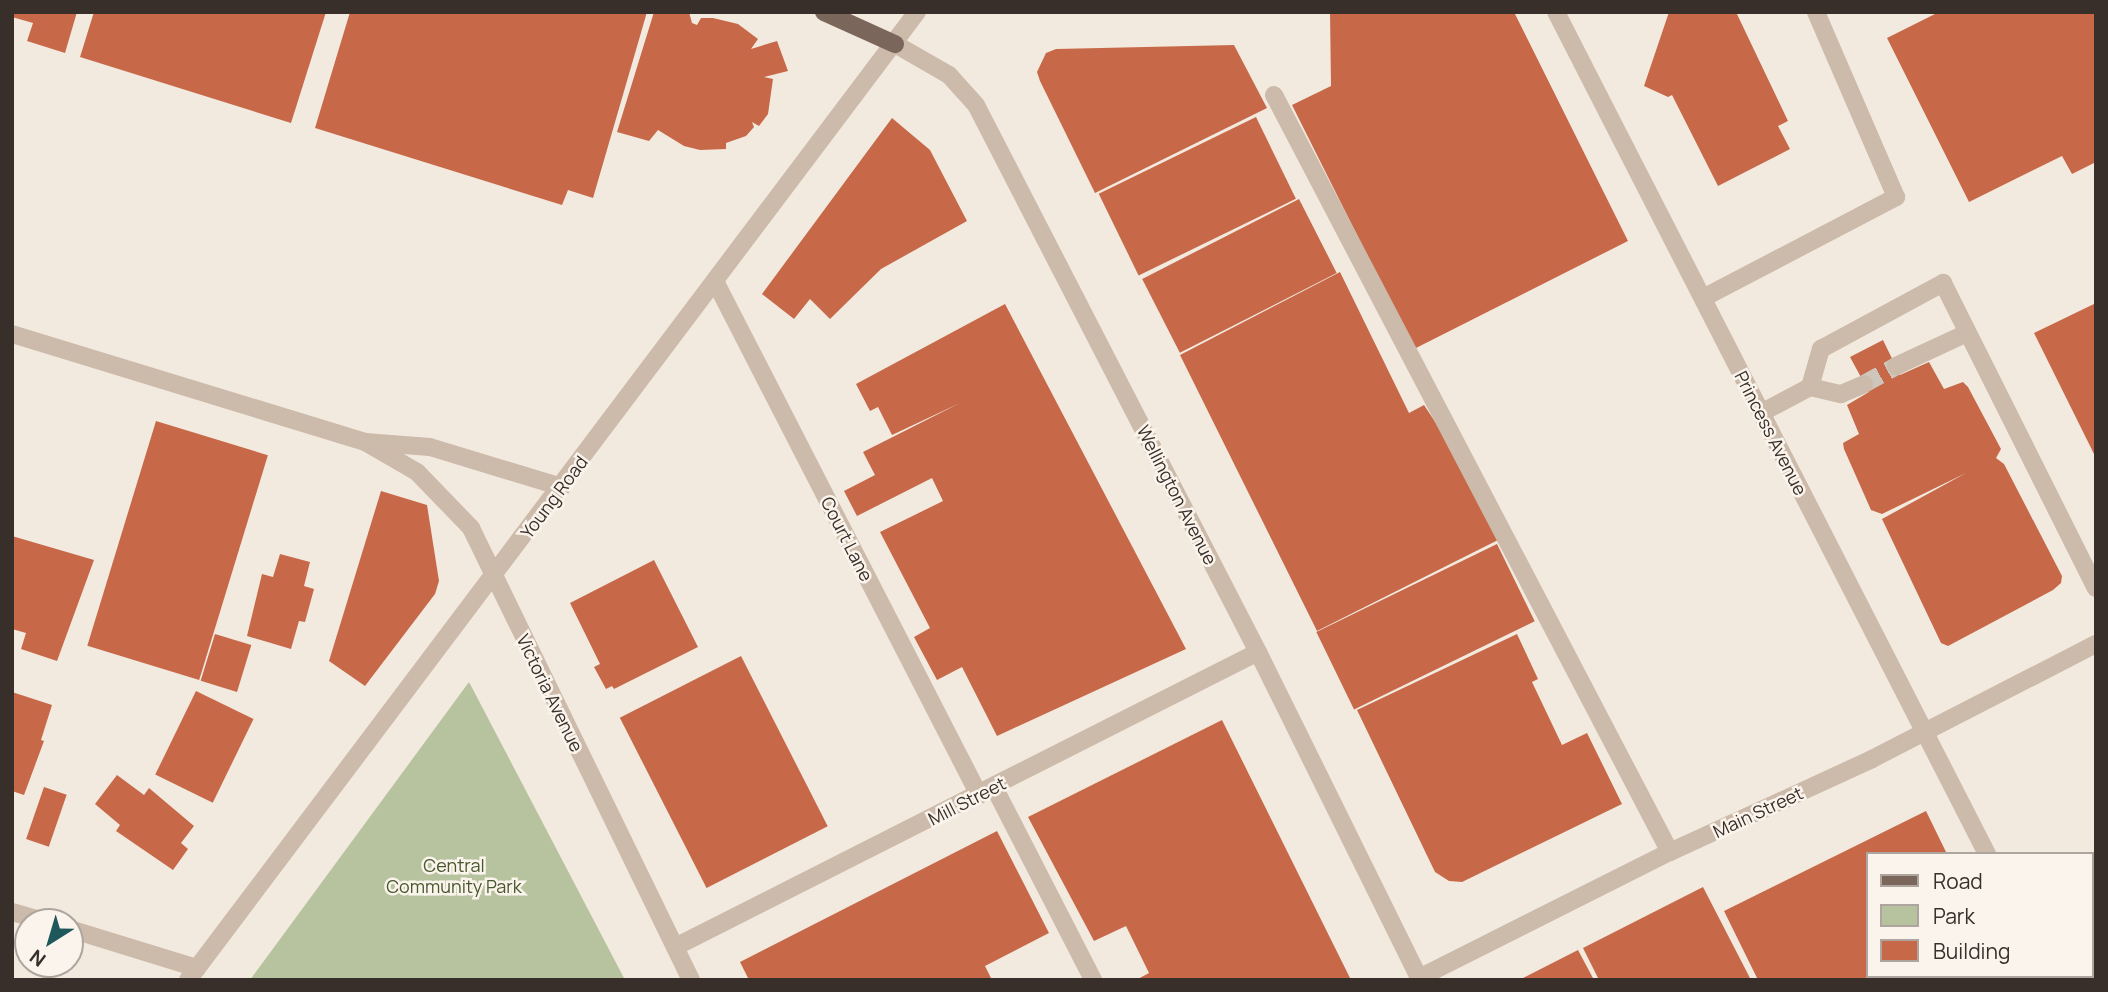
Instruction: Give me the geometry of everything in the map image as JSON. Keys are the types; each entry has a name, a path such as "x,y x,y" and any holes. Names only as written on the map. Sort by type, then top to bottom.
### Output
{"main road":[{"path":"824,12 895,44"}],"street":[{"name":"Young Road","path":"193,974 917,12"},
{"name":"Princess Avenue","path":"1556,12 1986,852"},
{"path":"1703,298 1896,197 1816,12"},
{"name":"Wellington Avenue","path":"895,44 949,75 976,105 1258,652 1419,979"},
{"path":"1274,95 1670,852"},
{"name":"Court Lane","path":"716,282 987,791 1093,980"},
{"path":"1810,387 1821,349 1942,283 2096,587"},
{"path":"1896,366 1967,333"},
{"name":"Victoria Avenue","path":"12,334 365,442 430,447 562,487"},
{"path":"1761,413 1810,387 1841,394 1864,384"},
{"name":"Victoria Avenue","path":"365,442 416,472 471,528 691,980"},
{"name":"Main Street","path":"1419,979 1670,852 1924,733 2096,644"},
{"name":"Mill Street","path":"675,947 1258,652"},
{"path":"84,934 193,974"}],"green space":[{"name":"Central Community Park","path":"469,682 625,980 250,980"}],"building":[{"path":"12,12 77,12 65,53 27,41 33,23 12,17"},
{"path":"94,12 326,12 291,123 80,57"},
{"path":"350,12 647,12 593,198 568,190 562,205 315,128"},
{"path":"654,12 689,12 692,23 697,25 701,18 738,24 758,39 751,49 777,41 788,71 764,77 773,79 768,114 759,126 752,122 754,127 746,136 726,143 726,149 700,150 684,146 658,130 649,141 617,132"},
{"path":"1330,12 1514,12 1628,241 1414,349 1292,105 1331,86"},
{"path":"1669,12 1736,12 1788,121 1778,126 1790,149 1718,186 1672,95 1668,97 1644,86"},
{"path":"1939,12 2096,12 2096,162 2072,174 2062,156 1969,202 1887,38"},
{"path":"1234,45 1267,108 1095,193 1040,81 1037,72 1046,53 1056,49"},
{"path":"1256,117 1296,199 1139,276 1099,194"},
{"path":"892,118 930,150 967,221 881,269 830,319 810,299 794,319 762,294"},
{"path":"1299,199 1337,273 1180,353 1142,279"},
{"path":"1340,272 1409,413 1424,405 1449,443 1498,540 1317,631 1180,355"},
{"path":"2096,303 2096,458 2034,333"},
{"path":"1005,304 1186,649 997,736 962,667 937,680 914,637 930,628 880,532 943,501 932,478 857,516 844,491 875,475 863,452 960,403 892,435 878,407 870,411 856,384"},
{"path":"1883,340 1900,375 1929,362 1944,389 1963,382 1968,387 2001,449 1996,458 2004,464 2062,576 2061,583 2053,590 1948,646 1941,643 1882,519 1966,473 1882,514 1871,510 1844,449 1843,443 1859,434 1847,405 1869,392 1850,357"},
{"path":"156,421 268,455 199,680 87,646"},
{"path":"381,491 427,505 439,581 435,594 365,686 329,661"},
{"path":"12,536 94,560 57,661 21,649 26,633 12,629"},
{"path":"1497,544 1535,621 1354,709 1316,632"},
{"path":"280,554 310,562 304,586 314,589 305,622 299,621 291,649 247,636 262,574 273,577"},
{"path":"654,560 698,647 614,689 612,686 606,689 594,667 600,664 570,603"},
{"path":"215,634 251,645 237,692 201,681"},
{"path":"1517,634 1538,679 1532,682 1562,745 1587,733 1622,804 1462,882 1449,881 1435,872 1357,710"},
{"path":"741,656 828,826 707,888 620,718"},
{"path":"196,691 254,719 213,803 155,775"},
{"path":"12,692 52,705 41,740 44,741 24,795 12,791"},
{"path":"1222,720 1351,980 1136,980 1149,973 1126,926 1094,941 1028,817"},
{"path":"117,775 144,795 149,788 194,826 181,843 188,849 173,870 116,831 120,825 95,804"},
{"path":"44,787 67,795 49,847 26,839"},
{"path":"1926,811 1946,852 1867,852 1867,978 2012,980 1758,980 1724,911"},
{"path":"997,831 1049,933 985,966 992,980 749,980 740,962"},
{"path":"1703,887 1751,980 1599,980 1583,948"},
{"path":"1578,950 1594,980 1519,980"}],"tunnel":[{"path":"1864,384 1896,366"}]}
